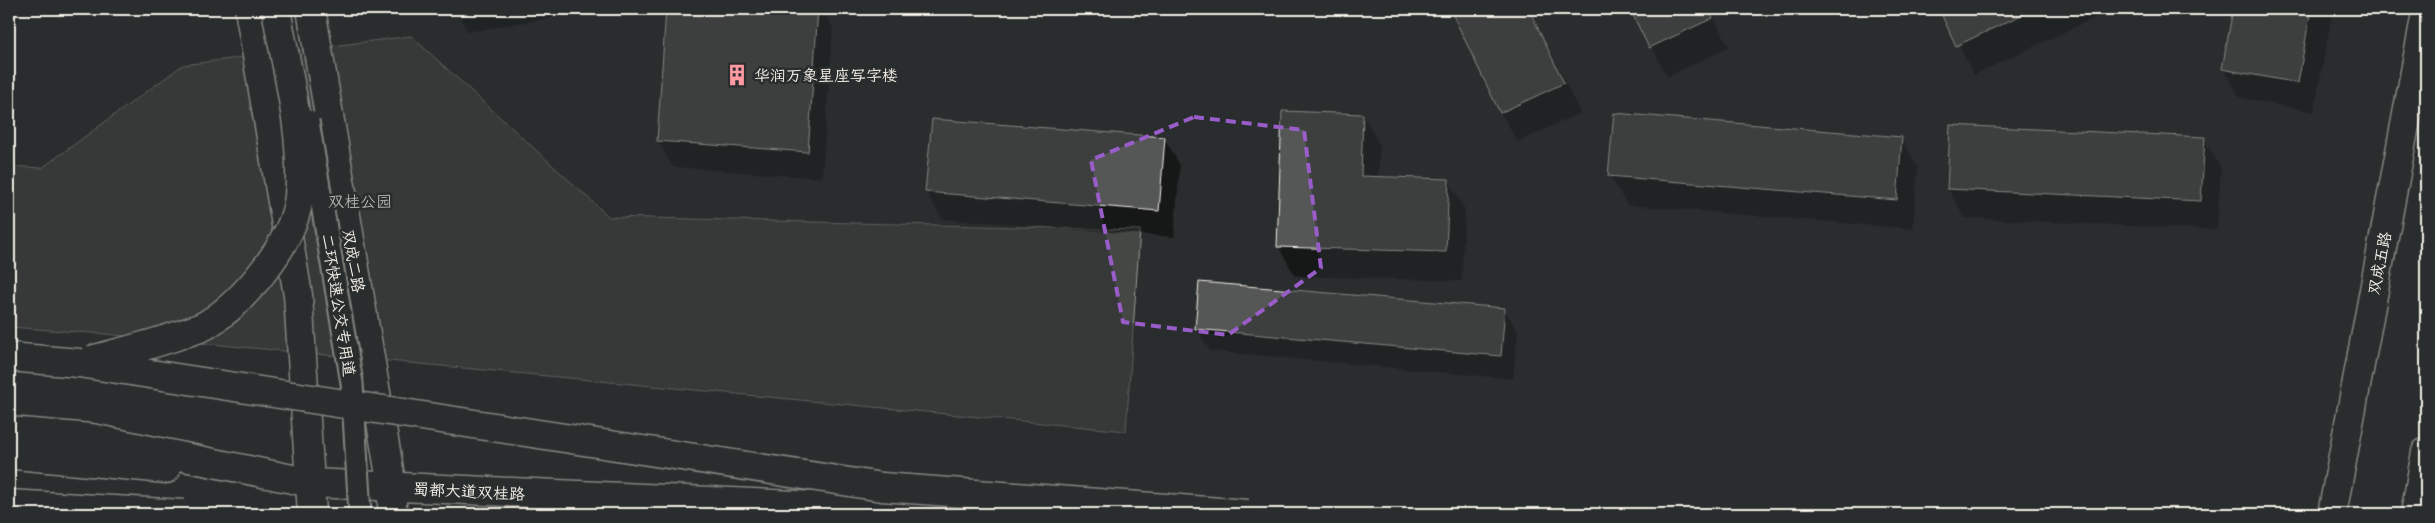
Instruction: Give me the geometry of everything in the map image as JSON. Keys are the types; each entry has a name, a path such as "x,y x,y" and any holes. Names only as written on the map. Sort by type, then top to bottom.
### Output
{"main road":[{"path":"249,9 298,295 312,483 312,514"},
{"path":"80,363 159,342 206,325 245,294 263,274 287,235 299,198 300,162 276,9"},
{"name":"双成二路","path":"311,9 392,487 392,514"},
{"name":"双成五路","path":"2332,514 2426,12"},
{"path":"9,357 80,363 882,487 1248,514"},
{"name":"蜀都大道双桂路","path":"11,447 312,483 994,514"},
{"path":"2415,514 2426,452"},
{"path":"9,504 184,514"}],"lane":[{"name":"二环快速公交专用道","path":"290,9 352,383 360,514"}],"highlighted area":[{"path":"1194,117 1304,130 1321,268 1228,335 1123,322 1091,160"}],"green space":[{"name":"双桂公园","path":"411,36 609,217 1140,230 1126,431 105,334 9,327 9,166 42,168 183,65"}],"building":[{"name":"华润万象星座写字楼","path":"666,9 818,9 808,152 657,141"},
{"path":"1450,9 1529,9 1564,83 1500,113"},
{"path":"1630,9 1708,9 1713,18 1649,48"},
{"path":"1939,9 2034,9 1956,46"},
{"path":"2233,9 2311,9 2298,83 2222,69"},
{"path":"1282,111 1363,114 1361,176 1449,179 1446,252 1277,247"},
{"path":"1614,113 1902,137 1897,200 1608,176"},
{"path":"932,119 1165,137 1159,211 925,192"},
{"path":"1950,125 2205,137 2201,201 1947,189"},
{"path":"1199,282 1505,308 1501,356 1195,329"}],"place":[{"name":"华润万象星座写字楼","path":"737,75"}]}
